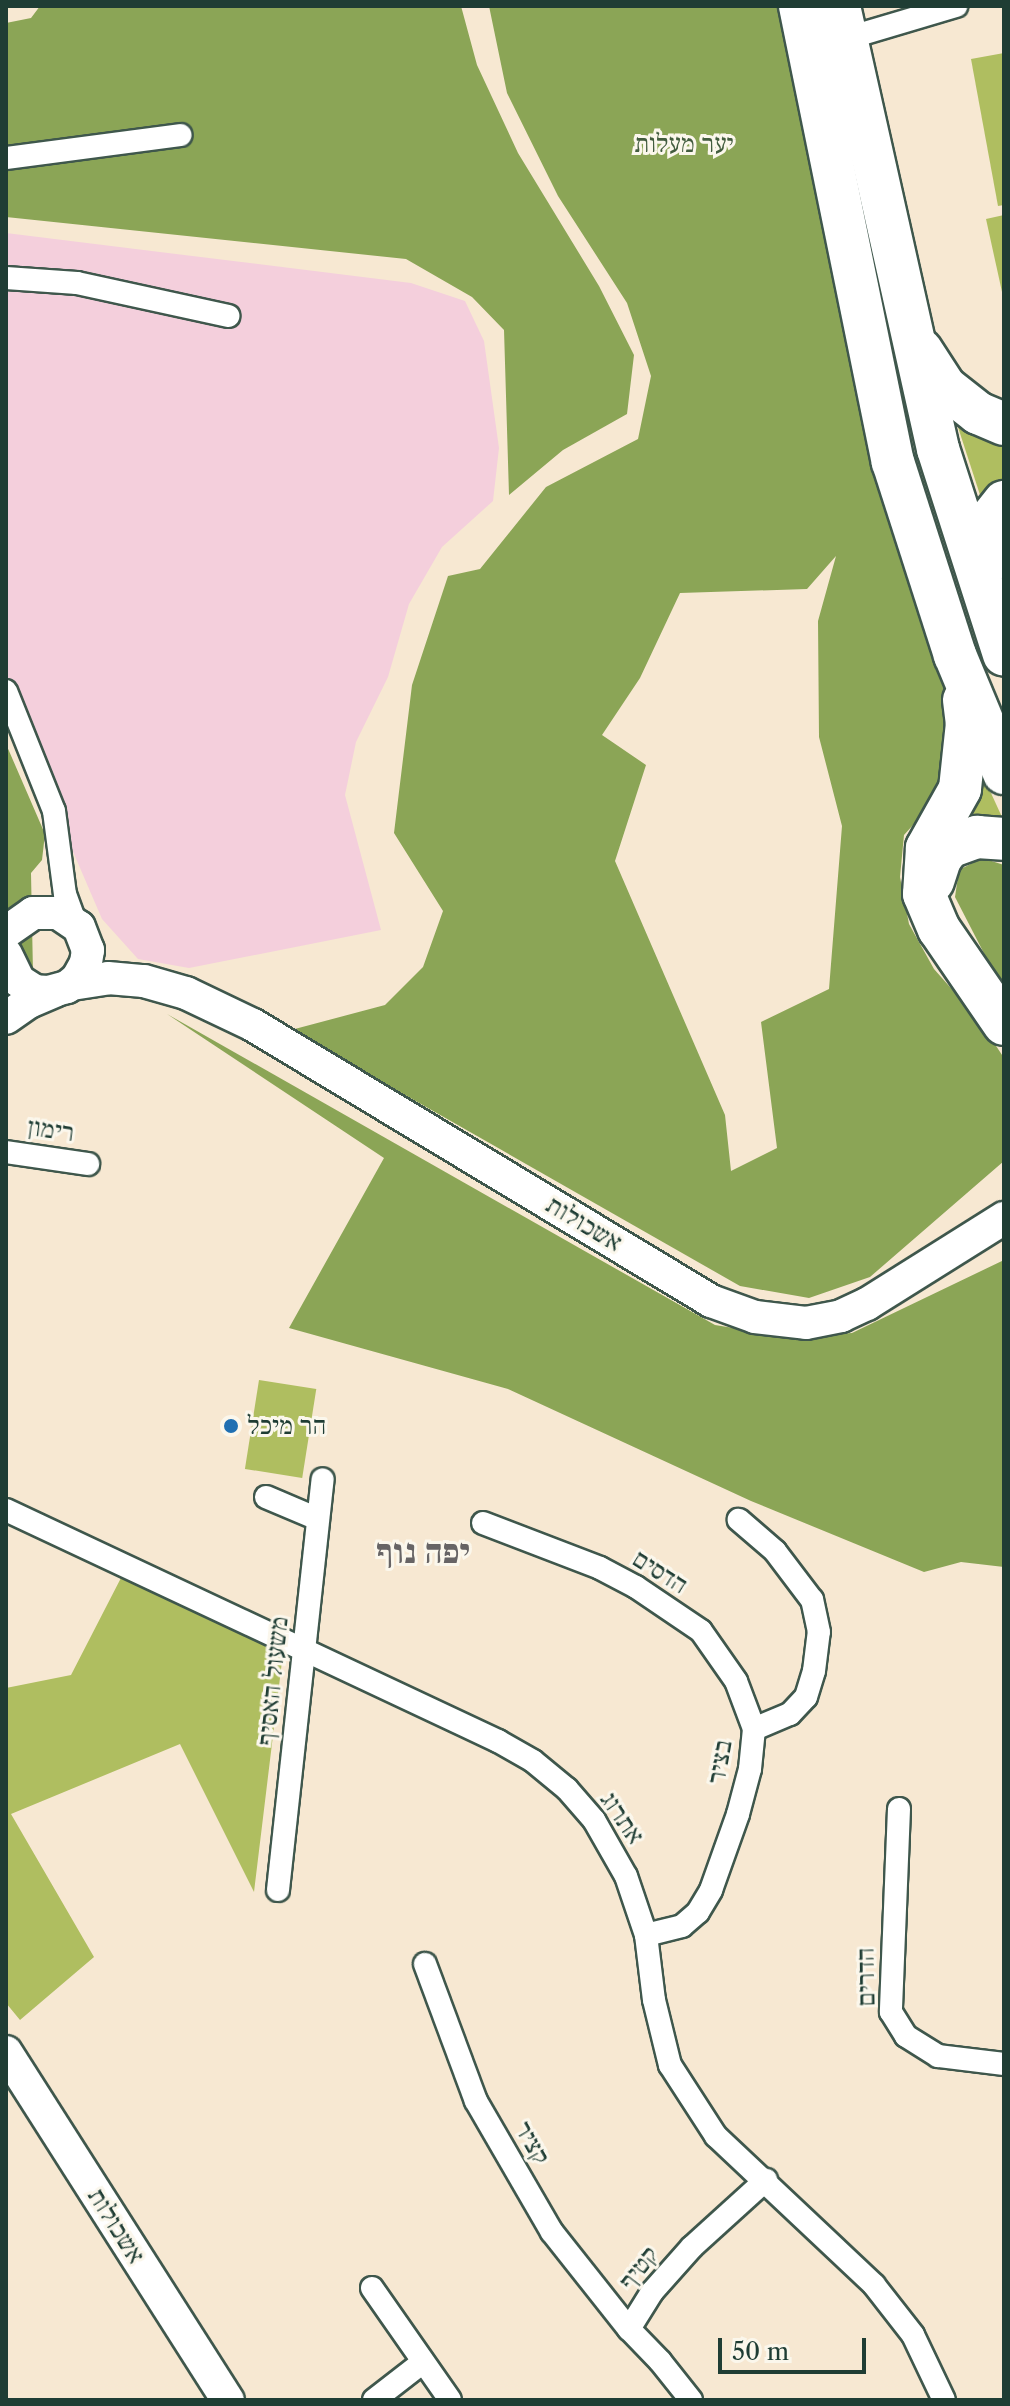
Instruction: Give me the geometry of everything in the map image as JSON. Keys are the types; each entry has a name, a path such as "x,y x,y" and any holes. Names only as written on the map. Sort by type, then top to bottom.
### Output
{"highway":[{"path":"800,6 893,462 955,655 1004,773"},
{"path":"844,22 938,449 1004,655"},
{"path":"910,332 945,387 978,413 1004,424"},
{"path":"983,593 980,561 985,537 993,516 1004,502"},
{"path":"955,655 967,723 963,770 952,807 927,848 922,877 924,894 939,929 1004,1024"},
{"path":"939,929 932,893 940,859 949,847 961,840 977,837 1004,839"}],"street":[{"path":"844,22 956,6"},
{"path":"6,158 180,135"},
{"path":"6,278 77,283 228,316"},
{"path":"6,691 51,802 65,894 87,943 87,957 84,969 64,988 29,988 12,949"},
{"path":"6,1010 12,949 51,889 59,846"},
{"path":"12,949 52,911 77,924"},
{"name":"אשכולות","path":"77,924 101,947 173,989 253,1025 733,1312 783,1322 806,1323 841,1316 867,1304 1004,1218"},
{"name":"אשכולות","path":"6,1018 29,1002 64,988 124,978 173,989"},
{"name":"רימון","path":"6,1152 88,1164"},
{"name":"משעול האסיף","path":"278,1890 323,1479"},
{"path":"266,1497 318,1519"},
{"name":"אתרוג","path":"6,1510 451,1718 533,1761 594,1820 626,1876 646,1935 654,2000 670,2065 716,2136 874,2285 913,2335 944,2400"},
{"name":"בציר","path":"646,1935 682,1926 698,1912 711,1890 738,1814 750,1769 754,1729 790,1714 806,1697 814,1671 819,1632 812,1600 775,1551 739,1520"},
{"name":"הדסים","path":"483,1523 600,1568 636,1587 701,1631 736,1681 754,1729"},
{"name":"הדרים","path":"899,1809 891,2012 906,2036 938,2056 1004,2064"},
{"name":"קציר","path":"425,1964 476,2101 552,2232 629,2329"},
{"name":"אשכולות","path":"6,2052 215,2393"},
{"name":"קטיף","path":"691,2400 629,2329 652,2292 692,2247 766,2180"},
{"path":"372,2288 450,2400"},
{"path":"374,2400 423,2362"}],"shaded area":[{"path":"6,233 411,283 465,301 484,341 499,448 493,501 442,547 409,604 388,677 356,742 345,795 381,930 189,968 138,959 102,919 6,696"}],"green space":[{"path":"40,6 461,6 477,65 518,153 599,286 634,355 627,414 563,450 509,495 504,330 472,297 406,259 6,217 6,23 31,18"},
{"name":"יער מעלות","path":"489,6 784,6 880,487 954,713 955,746 932,804 904,835 900,877 909,924 934,969 979,1020 1004,1058 1004,1161 870,1277 809,1298 740,1286 291,1030 385,1005 423,967 443,911 394,833 412,685 448,576 480,569 546,487 638,439 651,376 627,303 558,196 507,93","holes":["836,556 818,621 819,737 842,826 829,989 761,1022 777,1148 731,1171 725,1115 615,861 646,765 602,735 640,678 680,593 807,589"]},
{"path":"1004,53 1004,205 998,206 971,59"},
{"path":"1004,215 1004,301 986,219"},
{"path":"956,421 1004,440 1004,482 981,498"},
{"path":"6,744 45,834 42,860 31,873 33,973 6,996"},
{"path":"979,767 1002,817 960,820"},
{"path":"982,858 1004,865 1004,983 989,963 955,897 959,870"},
{"path":"167,1014 715,1325 789,1337 852,1333 1004,1260 1004,1567 961,1562 924,1572 751,1501 508,1389 289,1328 384,1158"},
{"path":"259,1380 316,1389 302,1478 245,1469"},
{"path":"123,1574 283,1653 254,1892 180,1744 11,1814 94,1957 20,2020 6,2003 6,1688 71,1675"}],"place":[{"name":"הר מיכל","path":"231,1426"}],"district":[{"name":"יפה נוף","path":"423,1552"}]}
